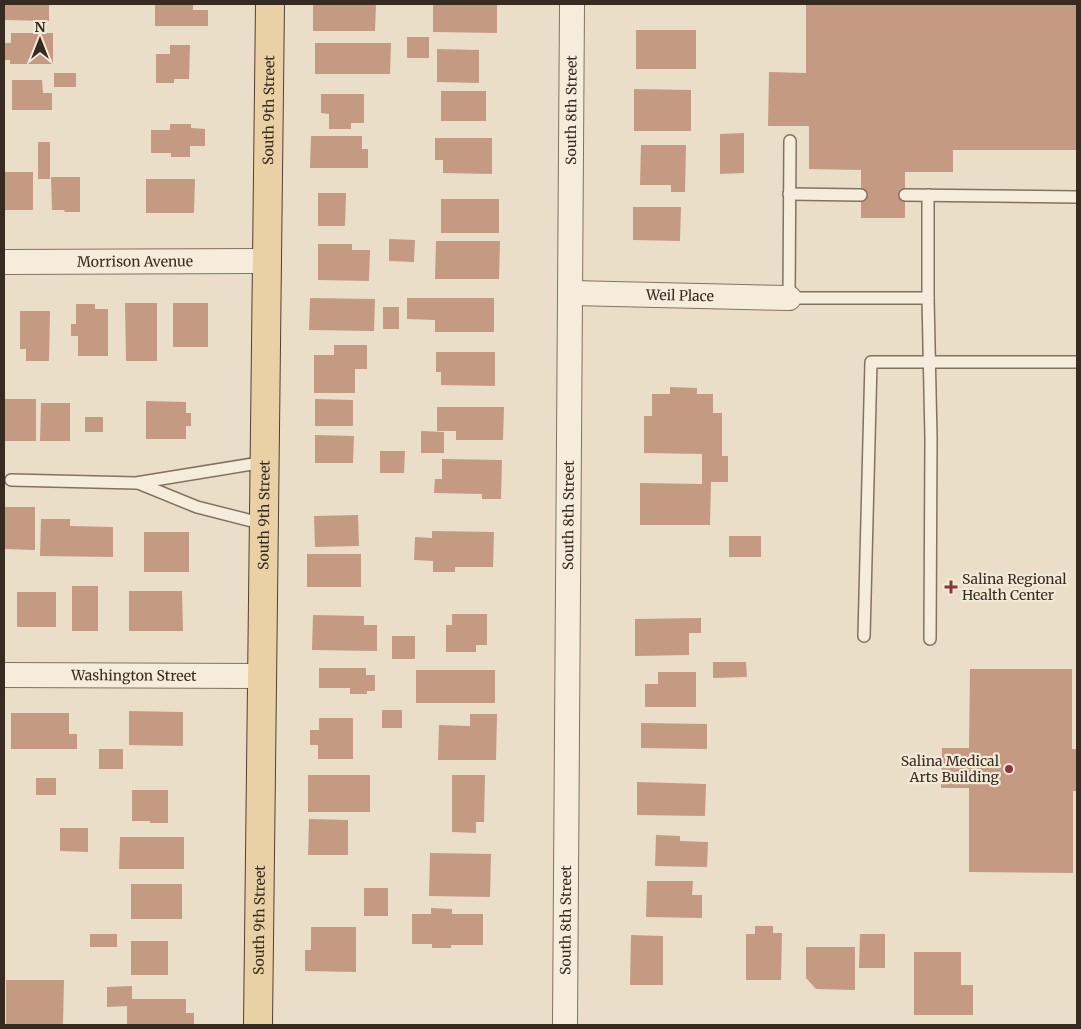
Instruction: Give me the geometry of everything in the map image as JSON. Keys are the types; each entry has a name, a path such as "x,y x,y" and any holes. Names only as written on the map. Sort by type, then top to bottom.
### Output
{"main road":[{"name":"South 9th Street","path":"258,1025 270,4"}],"street":[{"name":"South 8th Street","path":"565,1025 572,4"},
{"name":"Morrison Avenue","path":"4,262 267,261"},
{"name":"Weil Place","path":"570,293 788,298"},
{"name":"Washington Street","path":"4,675 263,676"}],"lane":[{"path":"790,141 788,298 928,298"},
{"path":"789,194 861,195"},
{"path":"905,195 1077,197"},
{"path":"928,195 930,639"},
{"path":"864,636 871,362 1077,362"},
{"path":"11,480 136,482 265,462"},
{"path":"136,482 197,507 264,524"}],"building":[{"path":"4,4 49,4 49,21 4,20"},
{"path":"155,4 193,4 193,10 208,10 208,26 155,26"},
{"path":"313,4 376,4 375,31 313,31"},
{"path":"433,4 497,4 497,33 433,32"},
{"path":"806,4 1077,4 1077,150 953,150 953,172 905,172 905,218 861,218 861,170 809,169 809,126 768,126 769,72 806,73"},
{"path":"636,30 696,30 696,69 636,69"},
{"path":"11,33 53,33 53,64 10,64 10,60 4,60 4,43 11,43"},
{"path":"407,37 429,37 429,58 407,58"},
{"path":"315,43 391,43 390,74 315,74"},
{"path":"170,45 190,45 189,79 174,79 174,83 156,83 156,54 170,54"},
{"path":"437,49 479,50 479,83 437,82"},
{"path":"54,73 76,73 76,87 54,87"},
{"path":"12,80 42,80 43,93 52,93 52,110 12,110"},
{"path":"634,89 691,90 691,131 634,131"},
{"path":"441,91 486,91 486,121 441,121"},
{"path":"321,94 364,94 364,123 351,123 351,129 329,129 329,114 321,113"},
{"path":"170,124 191,124 191,128 205,129 205,146 190,146 190,157 171,157 171,153 151,153 151,130 170,130"},
{"path":"744,133 744,173 720,174 720,134"},
{"path":"311,136 362,136 362,149 368,149 368,168 310,168"},
{"path":"435,138 492,138 492,174 443,173 443,160 435,160"},
{"path":"38,142 50,142 50,179 38,179"},
{"path":"641,145 686,145 685,192 671,192 671,185 640,185"},
{"path":"4,172 33,172 33,210 4,210"},
{"path":"51,177 80,177 80,212 52,210"},
{"path":"146,179 195,179 194,213 146,213"},
{"path":"318,193 346,193 345,226 318,226"},
{"path":"441,199 499,199 499,233 441,233"},
{"path":"633,207 681,207 680,241 633,240"},
{"path":"389,239 415,240 414,262 389,261"},
{"path":"436,241 500,241 499,279 435,279"},
{"path":"318,244 352,244 352,250 370,250 369,281 318,280"},
{"path":"310,298 375,299 374,331 309,330"},
{"path":"407,298 494,298 494,332 435,332 435,320 407,319"},
{"path":"125,303 157,303 157,361 126,361"},
{"path":"173,303 208,303 208,347 173,347"},
{"path":"76,304 95,304 95,309 108,309 108,356 78,356 78,336 71,336 71,324 76,324"},
{"path":"383,307 399,307 399,329 383,329"},
{"path":"20,311 50,311 49,361 26,361 26,349 20,349"},
{"path":"334,345 367,345 367,369 355,369 355,393 314,393 314,355 334,355"},
{"path":"436,352 495,352 495,386 441,385 441,372 436,372"},
{"path":"670,387 697,388 697,394 713,394 713,413 722,413 722,456 728,456 728,482 711,482 710,525 640,525 640,483 702,484 702,454 644,453 644,416 652,416 652,394 670,394"},
{"path":"4,399 36,399 36,441 4,441"},
{"path":"315,399 353,400 353,426 315,426"},
{"path":"146,401 186,402 186,413 191,413 191,426 186,426 186,439 146,439"},
{"path":"41,403 70,403 70,441 40,441"},
{"path":"437,407 504,407 503,440 456,440 456,431 437,431"},
{"path":"85,417 103,417 103,432 85,432"},
{"path":"421,431 444,432 444,453 421,453"},
{"path":"315,435 354,436 353,463 315,463"},
{"path":"380,451 405,451 404,473 380,473"},
{"path":"442,459 502,460 501,499 482,499 482,494 434,493 435,479 442,479"},
{"path":"4,507 35,507 35,550 4,549"},
{"path":"358,515 359,546 315,547 314,516"},
{"path":"41,519 70,519 70,526 113,527 113,557 40,556"},
{"path":"432,531 494,532 493,567 455,567 455,572 433,572 433,561 414,560 415,537 432,538"},
{"path":"144,532 189,532 189,572 144,572"},
{"path":"729,536 761,536 761,557 729,557"},
{"path":"307,554 361,554 361,587 307,587"},
{"path":"72,586 98,586 98,631 72,631"},
{"path":"129,591 182,591 183,631 129,631"},
{"path":"17,592 56,592 56,627 17,627"},
{"path":"452,614 487,614 487,645 476,645 476,652 446,652 446,625 452,625"},
{"path":"313,615 364,616 364,625 377,625 377,651 312,650"},
{"path":"701,618 701,633 689,633 689,655 635,656 635,619"},
{"path":"392,636 415,636 415,659 392,659"},
{"path":"713,662 746,662 747,677 713,678"},
{"path":"319,668 366,668 366,675 375,675 375,691 367,691 367,694 350,694 350,688 319,688"},
{"name":"Salina Medical Arts Building","path":"970,669 1072,669 1072,749 1077,749 1077,791 1073,791 1073,873 969,872 969,788 941,788 942,748 969,748"},
{"path":"416,670 495,670 495,703 416,703"},
{"path":"658,672 696,672 696,707 645,707 645,684 658,684"},
{"path":"382,710 402,710 402,728 382,728"},
{"path":"129,711 183,712 183,746 129,745"},
{"path":"11,713 69,713 69,734 77,734 77,749 11,749"},
{"path":"470,714 497,714 496,760 438,760 439,725 470,726"},
{"path":"319,718 353,718 353,759 318,759 318,745 310,745 310,730 319,730"},
{"path":"641,723 707,724 707,749 641,748"},
{"path":"99,749 123,749 123,769 99,769"},
{"path":"308,775 370,775 370,812 308,812"},
{"path":"452,775 485,775 484,822 476,822 476,833 452,832"},
{"path":"36,778 56,778 56,795 36,795"},
{"path":"637,782 706,784 705,816 637,815"},
{"path":"132,790 168,790 168,823 132,821"},
{"path":"309,819 348,820 348,855 308,855"},
{"path":"60,828 88,828 88,852 60,851"},
{"path":"656,835 680,836 680,841 708,842 707,867 655,866"},
{"path":"120,837 184,837 184,869 119,869"},
{"path":"430,853 491,854 490,897 429,896"},
{"path":"647,881 693,881 692,895 702,895 702,918 646,917"},
{"path":"131,884 182,884 182,919 131,919"},
{"path":"364,888 388,888 388,916 364,916"},
{"path":"431,908 452,909 452,914 483,914 483,945 451,945 451,948 432,948 432,944 412,944 412,914 431,914"},
{"path":"755,926 773,926 773,933 782,933 781,980 746,980 746,934 755,934"},
{"path":"311,927 356,927 356,972 305,971 305,950 311,950"},
{"path":"90,934 117,934 117,947 90,947"},
{"path":"860,934 885,934 885,968 859,968"},
{"path":"631,935 663,936 663,985 630,985"},
{"path":"131,941 168,941 168,975 131,975"},
{"path":"806,947 855,947 855,990 816,989 806,978"},
{"path":"914,952 961,952 961,985 973,985 973,1015 914,1015"},
{"path":"6,980 64,980 63,1024 6,1024"},
{"path":"132,986 132,999 186,999 186,1013 194,1013 194,1025 127,1025 127,1006 107,1007 107,987"}],"place":[{"name":"Salina Regional Health Center","path":"951,587"},
{"name":"Salina Medical Arts Building","path":"1009,769"}]}
